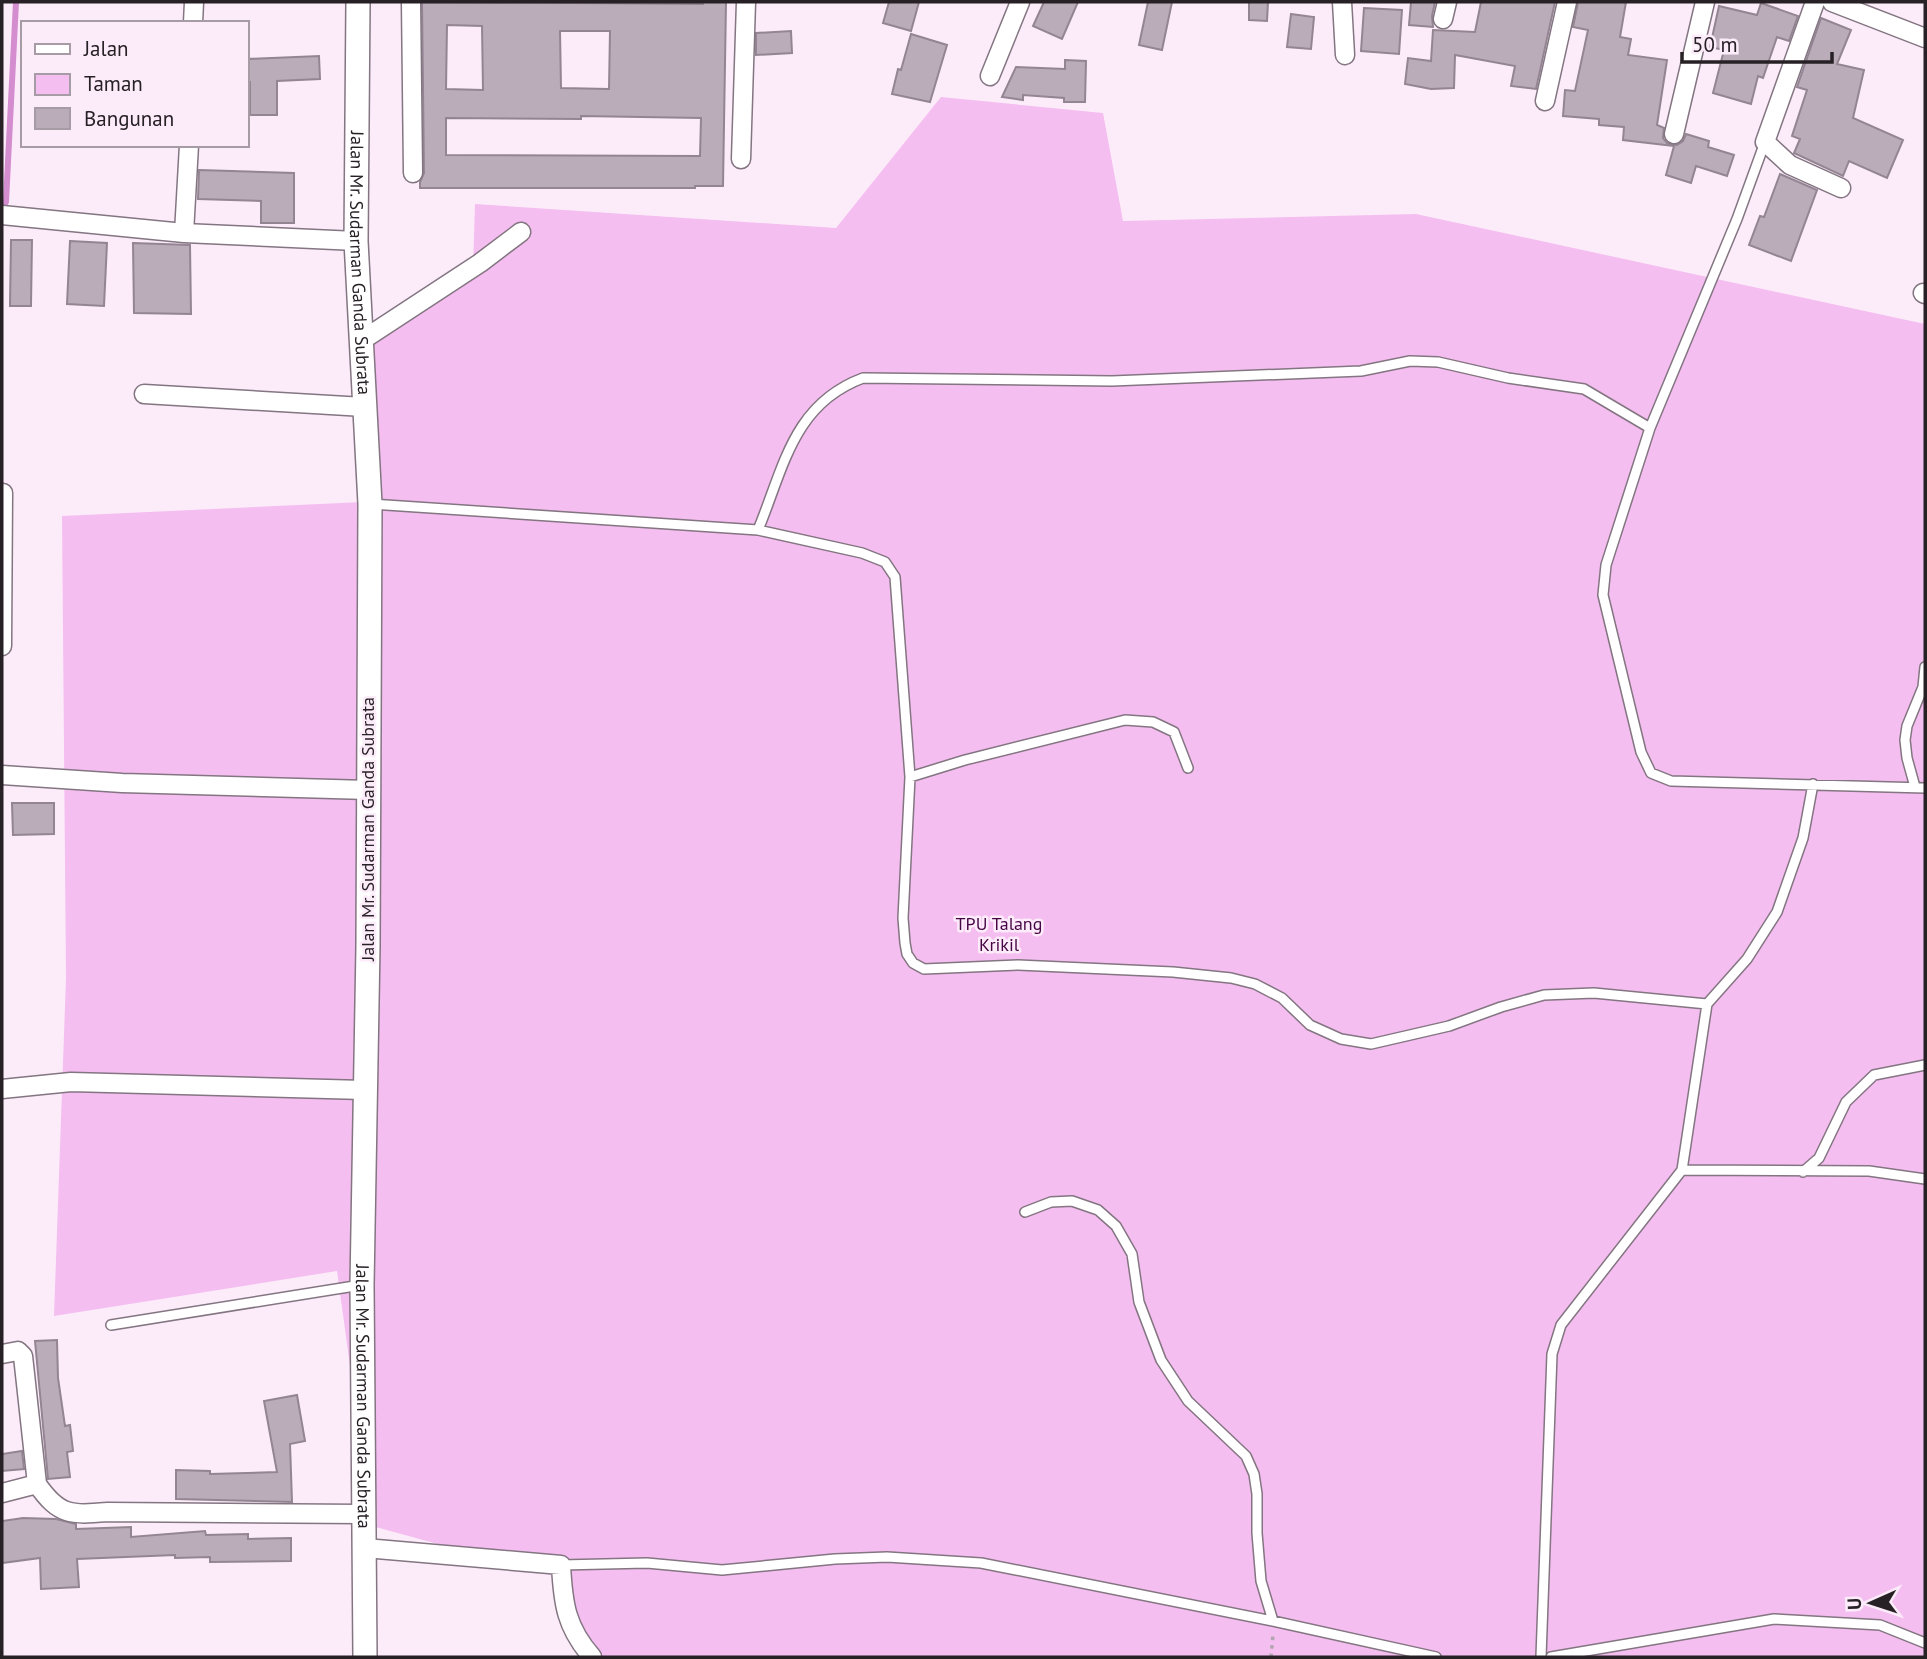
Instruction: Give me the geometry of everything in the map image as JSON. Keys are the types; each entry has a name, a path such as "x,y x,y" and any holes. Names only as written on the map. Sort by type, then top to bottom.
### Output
{"street":[{"path":"193,21 194,2"},
{"name":"Jalan Mr. Sudarman Ganda Subrata","path":"358,2 356,242 370,504 368,946 362,1285 365,1657"},
{"path":"411,2 413,173"},
{"path":"741,159 746,2"},
{"path":"990,76 1020,2"},
{"path":"1342,2 1345,55"},
{"path":"1545,101 1567,2"},
{"path":"1674,134 1705,2"},
{"path":"1815,2 1765,142 1790,165 1840,188"},
{"path":"1832,2 1925,38"},
{"path":"184,233 189,147"},
{"path":"10,216 184,233 356,242"},
{"path":"361,341 480,263 521,232"},
{"path":"144,394 364,407"},
{"path":"2,646 3,493"},
{"path":"2,775 122,783 368,790"},
{"path":"2,1089 71,1082 364,1090"},
{"path":"2,1354 18,1351 23,1356 37,1484 48,1500 59,1509 72,1513 363,1514"},
{"path":"2,1493 37,1484"},
{"path":"365,1548 561,1565 563,1600 571,1627 592,1657"}],"lane":[{"path":"1765,142 1737,219 1650,428 1606,565 1604,594 1641,752 1651,773 1671,781 1920,788 1907,758 1905,740 1907,726 1923,687 1925,667"},
{"path":"758,530 795,437 810,412 844,385 863,378 1112,381 1362,371 1410,361 1438,362 1508,378 1584,389 1650,428"},
{"path":"370,504 758,530 862,552 885,562 895,577 909,777 903,918 905,943 907,954 913,963 924,970 1018,965 1173,972 1231,978 1255,984 1282,998 1310,1025 1341,1039 1371,1044 1449,1026 1544,995 1594,993 1707,1004"},
{"path":"909,777 965,760 1125,720 1153,722 1174,732 1188,768"},
{"path":"1541,1657 1552,1354 1561,1325 1682,1170 1707,1004 1747,959 1777,912 1802,838 1813,784"},
{"path":"1803,1172 1819,1158 1846,1102 1874,1075 1925,1065"},
{"path":"1682,1170 1869,1171 1925,1179"},
{"path":"1025,1212 1051,1202 1072,1201 1098,1210 1116,1226 1132,1254 1139,1302 1161,1360 1188,1401 1247,1456 1254,1474 1257,1494 1261,1581 1272,1621"},
{"path":"111,1325 362,1285"},
{"path":"561,1565 648,1563 722,1570 887,1557 981,1563 1436,1657"},
{"path":"1551,1657 1774,1619 1880,1625 1925,1643"}],"path":[{"path":"1271,1657 1272,1621"}],"green space":[{"name":"TPU Talang Krikil","path":"941,97 1103,113 1123,221 1416,214 1925,324 1925,1657 600,1657 555,1576 372,1526 337,1271 54,1316 66,978 62,516 363,502 372,345 473,268 475,204 836,228"}],"building":[{"path":"422,2 726,2 723,186 420,188 424,173","holes":["447,25 482,26 483,90 446,89","560,31 610,31 609,89 561,88","581,116 701,118 700,156 446,155 446,118 581,119"]},
{"path":"889,2 919,2 911,31 883,23"},
{"path":"1044,2 1078,2 1062,39 1033,26"},
{"path":"1148,2 1172,2 1162,50 1139,45"},
{"path":"1249,2 1268,2 1267,21 1249,20"},
{"path":"1411,2 1435,2 1433,27 1409,25"},
{"path":"1481,2 1555,2 1536,89 1511,86 1515,66 1455,55 1454,88 1431,89 1405,84 1408,58 1431,61 1433,30 1475,32"},
{"path":"1578,2 1626,2 1620,37 1631,39 1628,55 1667,60 1657,125 1664,128 1663,138 1667,143 1677,145 1683,141 1686,134 1709,141 1708,147 1734,155 1727,176 1696,166 1691,183 1666,175 1674,146 1623,140 1624,127 1599,125 1599,119 1563,116 1565,90 1575,91 1588,30 1573,27"},
{"path":"1761,3 1798,16 1789,41 1777,37 1763,78 1758,76 1751,104 1713,93 1724,50 1710,47 1719,6 1757,15"},
{"path":"1364,8 1402,10 1399,54 1361,51"},
{"path":"1291,14 1314,17 1311,49 1287,47"},
{"path":"1821,18 1851,30 1837,64 1864,70 1853,118 1903,140 1887,178 1849,161 1843,176 1794,153 1800,139 1792,136 1807,90 1797,87"},
{"path":"791,31 792,53 756,55 756,33"},
{"path":"911,34 947,45 930,102 892,94"},
{"path":"319,56 320,79 277,81 277,115 250,115 248,59"},
{"path":"1065,60 1086,61 1085,102 1064,102 1064,98 1023,95 1023,100 1002,97 1016,67 1065,69"},
{"path":"199,170 294,173 294,223 261,223 261,201 198,199"},
{"path":"1780,174 1817,190 1791,261 1749,245 1760,216 1764,217"},
{"path":"11,240 32,240 31,306 10,306"},
{"path":"70,241 107,243 104,306 67,304"},
{"path":"133,243 190,245 191,314 134,313"},
{"path":"12,803 54,803 54,834 13,835"},
{"path":"57,1340 58,1378 65,1426 70,1425 73,1451 67,1452 70,1477 48,1479 35,1341"},
{"path":"297,1395 305,1441 290,1444 292,1502 176,1499 176,1470 210,1471 210,1474 277,1472 264,1401"},
{"path":"22,1451 24,1469 2,1471 2,1454"},
{"path":"23,1518 56,1519 76,1524 76,1529 131,1527 131,1537 205,1531 206,1535 248,1534 248,1539 291,1538 291,1561 210,1562 210,1557 175,1558 175,1555 77,1559 79,1587 41,1589 40,1558 2,1563 2,1521"}],"waterway":[{"path":"2,210 6,202 16,2"}]}
